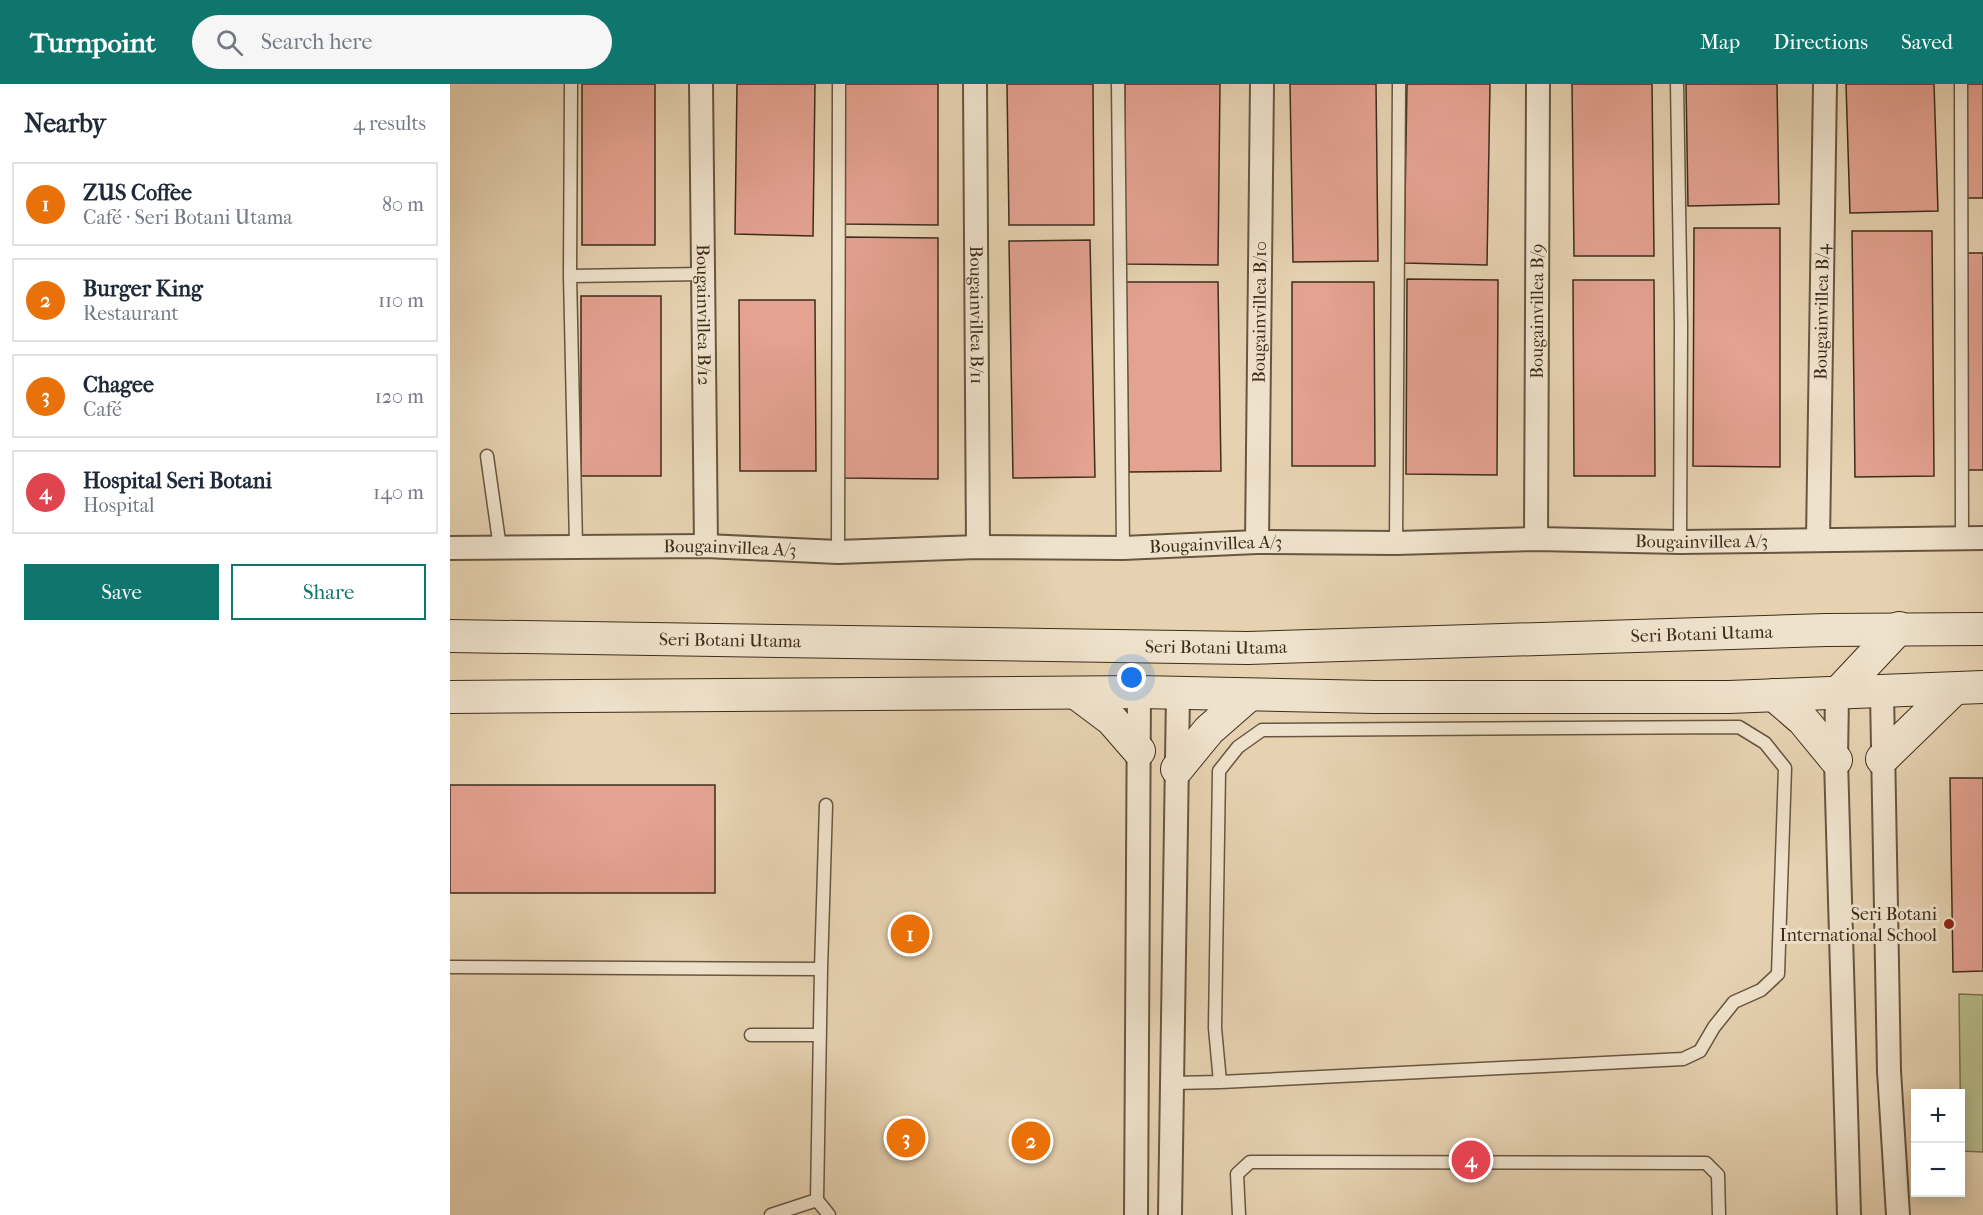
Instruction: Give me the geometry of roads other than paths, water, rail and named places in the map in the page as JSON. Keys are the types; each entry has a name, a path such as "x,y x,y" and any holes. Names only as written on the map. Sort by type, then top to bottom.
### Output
{"main road":[{"path":"1837,694 1899,628"},
{"name":"Seri Botani Utama","path":"450,636 1152,664 1259,648 1826,630 1983,628"},
{"path":"1826,630 1882,693"},
{"name":"Seri Botani Utama","path":"450,697 1076,693 1152,664"},
{"path":"1152,664 1178,694 1552,697 1837,694 1969,688"},
{"path":"1882,759 1969,688"},
{"path":"1076,693 1112,720 1139,751"},
{"path":"1177,769 1209,730 1249,695"},
{"path":"1774,695 1803,720 1836,760"}],"street":[{"name":"Bougainvillea B/12","path":"701,84 706,546"},
{"name":"Bougainvillea B/11","path":"975,84 978,547"},
{"name":"Bougainvillea B/10","path":"1257,542 1262,84"},
{"name":"Bougainvillea B/9","path":"1536,539 1538,84"},
{"name":"Bougainvillea B/4","path":"1818,540 1825,84"},
{"name":"Bougainvillea A/3","path":"450,548 576,545 706,546 838,552 978,547 1123,549 1257,542 1396,543 1536,539 1680,542 1973,538"},
{"path":"1136,1215 1139,751 1152,664"},
{"path":"1882,693 1890,1103 1898,1215"},
{"path":"1170,1215 1178,694"},
{"path":"1837,694 1836,760 1849,1215"}],"lane":[{"path":"571,84 570,276 576,545"},
{"path":"838,552 839,84"},
{"path":"1118,84 1123,549"},
{"path":"1396,543 1399,84"},
{"path":"1677,84 1682,325 1680,542"},
{"path":"1961,84 1973,538"},
{"path":"570,276 704,274"},
{"path":"487,456 500,548"},
{"path":"1173,1083 1220,1082 1683,1059 1700,1051 1734,1002 1761,990 1778,974 1785,768 1765,743 1739,727 1262,730 1238,747 1219,771 1215,1028 1220,1082"},
{"path":"825,805 817,1200 829,1215"},
{"path":"450,968 821,969"},
{"path":"751,1035 819,1035"},
{"path":"1239,1215 1237,1174 1250,1162 1706,1163 1719,1175 1719,1215"},
{"path":"771,1215 817,1200"}],"place":[{"name":"Seri Botani International School","path":"1949,924"},
{"name":"ZUS Coffee","path":"910,934"},
{"name":"Chagee","path":"906,1138"},
{"name":"Burger King","path":"1031,1141"},
{"name":"Hospital Seri Botani","path":"1471,1160"}]}
